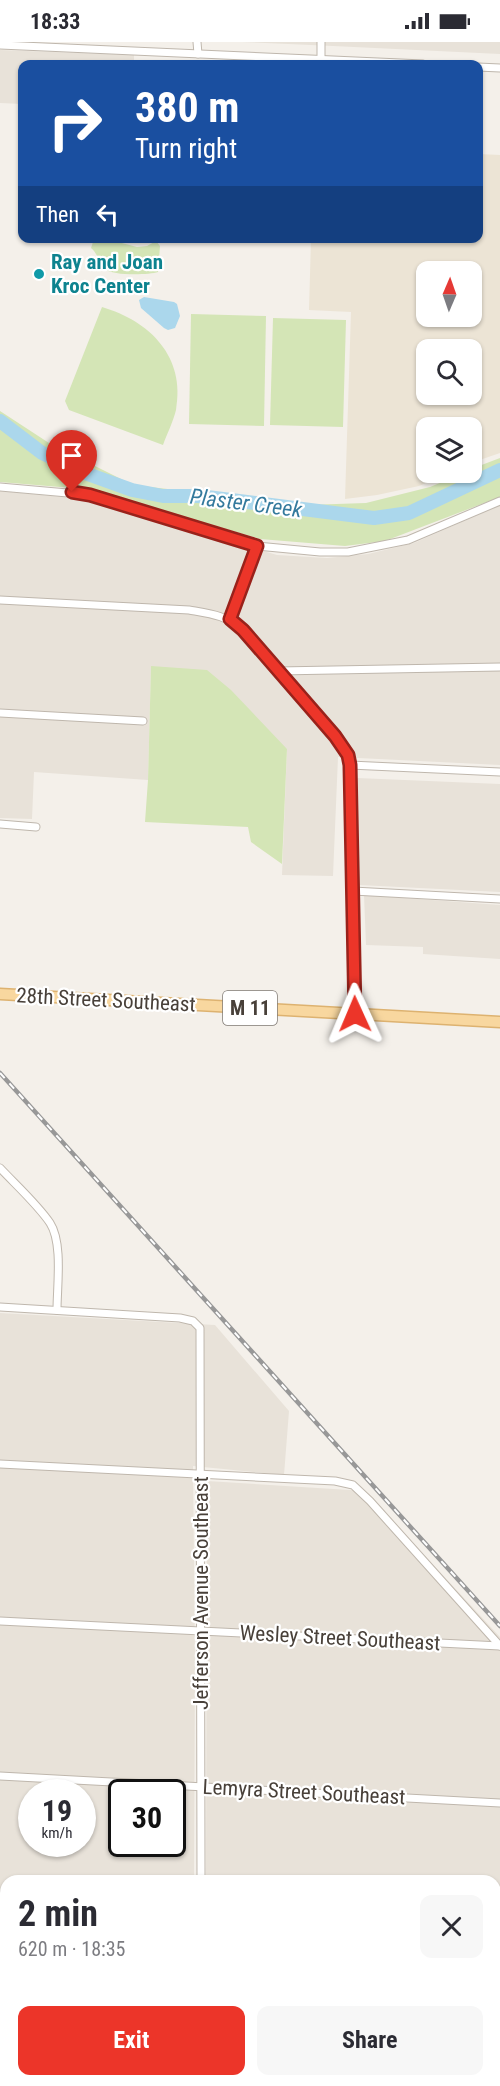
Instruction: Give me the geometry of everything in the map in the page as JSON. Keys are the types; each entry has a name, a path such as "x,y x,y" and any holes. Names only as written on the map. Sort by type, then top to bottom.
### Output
{"main road":[{"name":"28th Street Southeast","path":"0,994 500,1022"}],"street":[{"path":"197,42 198,54"},
{"path":"0,45 60,45 321,60 321,42"},
{"path":"483,67 500,68"},
{"path":"0,487 90,495 257,546 320,552 348,552 408,540 500,501"},
{"path":"230,619 257,546"},
{"path":"0,600 189,610 230,619 243,630 335,736 348,755 350,765 355,1014"},
{"path":"278,671 500,667"},
{"path":"0,713 143,721"},
{"path":"350,765 500,772"},
{"path":"0,824 36,827"},
{"path":"353,891 500,899"},
{"path":"0,1168 51,1224 58,1261 57,1310 0,1307"},
{"name":"Jefferson Avenue Southeast","path":"57,1310 180,1318 198,1324 201,1333 201,1875"},
{"path":"0,1464 343,1482 353,1485 500,1646"},
{"name":"Wesley Street Southeast","path":"0,1621 500,1646"},
{"name":"Lemyra Street Southeast","path":"0,1776 500,1803"}],"shaded area":[{"path":"242,42 500,42 500,54 333,46"},
{"path":"0,50 134,55 134,60 18,60 18,104 0,103"},
{"path":"483,154 500,155 500,453 482,459 482,417 416,417 416,483 426,483 377,495 345,499 351,312 309,310 311,243 483,243"},
{"path":"0,491 83,499 277,555 327,558 368,554 414,543 500,505 500,765 338,757 333,876 282,875 287,749 151,666 148,780 34,772 32,819 0,818"},
{"path":"357,778 500,784 500,892 359,885"},
{"path":"364,895 500,905 500,959 423,954 423,947 366,945"},
{"path":"0,1313 215,1325 289,1411 284,1475 193,1466 194,1875 0,1875"},
{"path":"207,1481 365,1491 500,1637 500,1875 206,1875"}],"green space":[{"path":"93,243 122,243 137,247 158,243 160,246 158,272 131,274 109,271 105,269 91,248"},
{"path":"102,307 119,313 149,332 170,358 178,391 176,410 163,445 69,410 65,401"},
{"path":"191,314 266,316 264,426 189,424"},
{"path":"273,318 346,320 343,427 270,425"},
{"name":"Plaster Creek","path":"0,411 49,443 133,485 306,505 366,503 440,483 482,483 482,465 500,458 500,497 385,541 345,546 260,539 108,495 72,488 0,482"},
{"path":"151,666 207,670 231,690 287,749 282,864 251,842 248,827 145,822"}],"water":[{"path":"144,297 177,304 180,316 175,328 168,330 164,328 141,308 139,300"}],"waterway":[{"name":"Plaster Creek","path":"0,421 42,453 82,472 132,490 163,496 199,496 374,518 409,513 500,470"}],"railway":[{"path":"0,1073 500,1626"}],"place":[{"name":"Ray and Joan Kroc Center","path":"39,274"}],"route":[{"path":"72,492 90,495 257,546 230,619 243,630 335,736 348,755 355,1014"}]}
